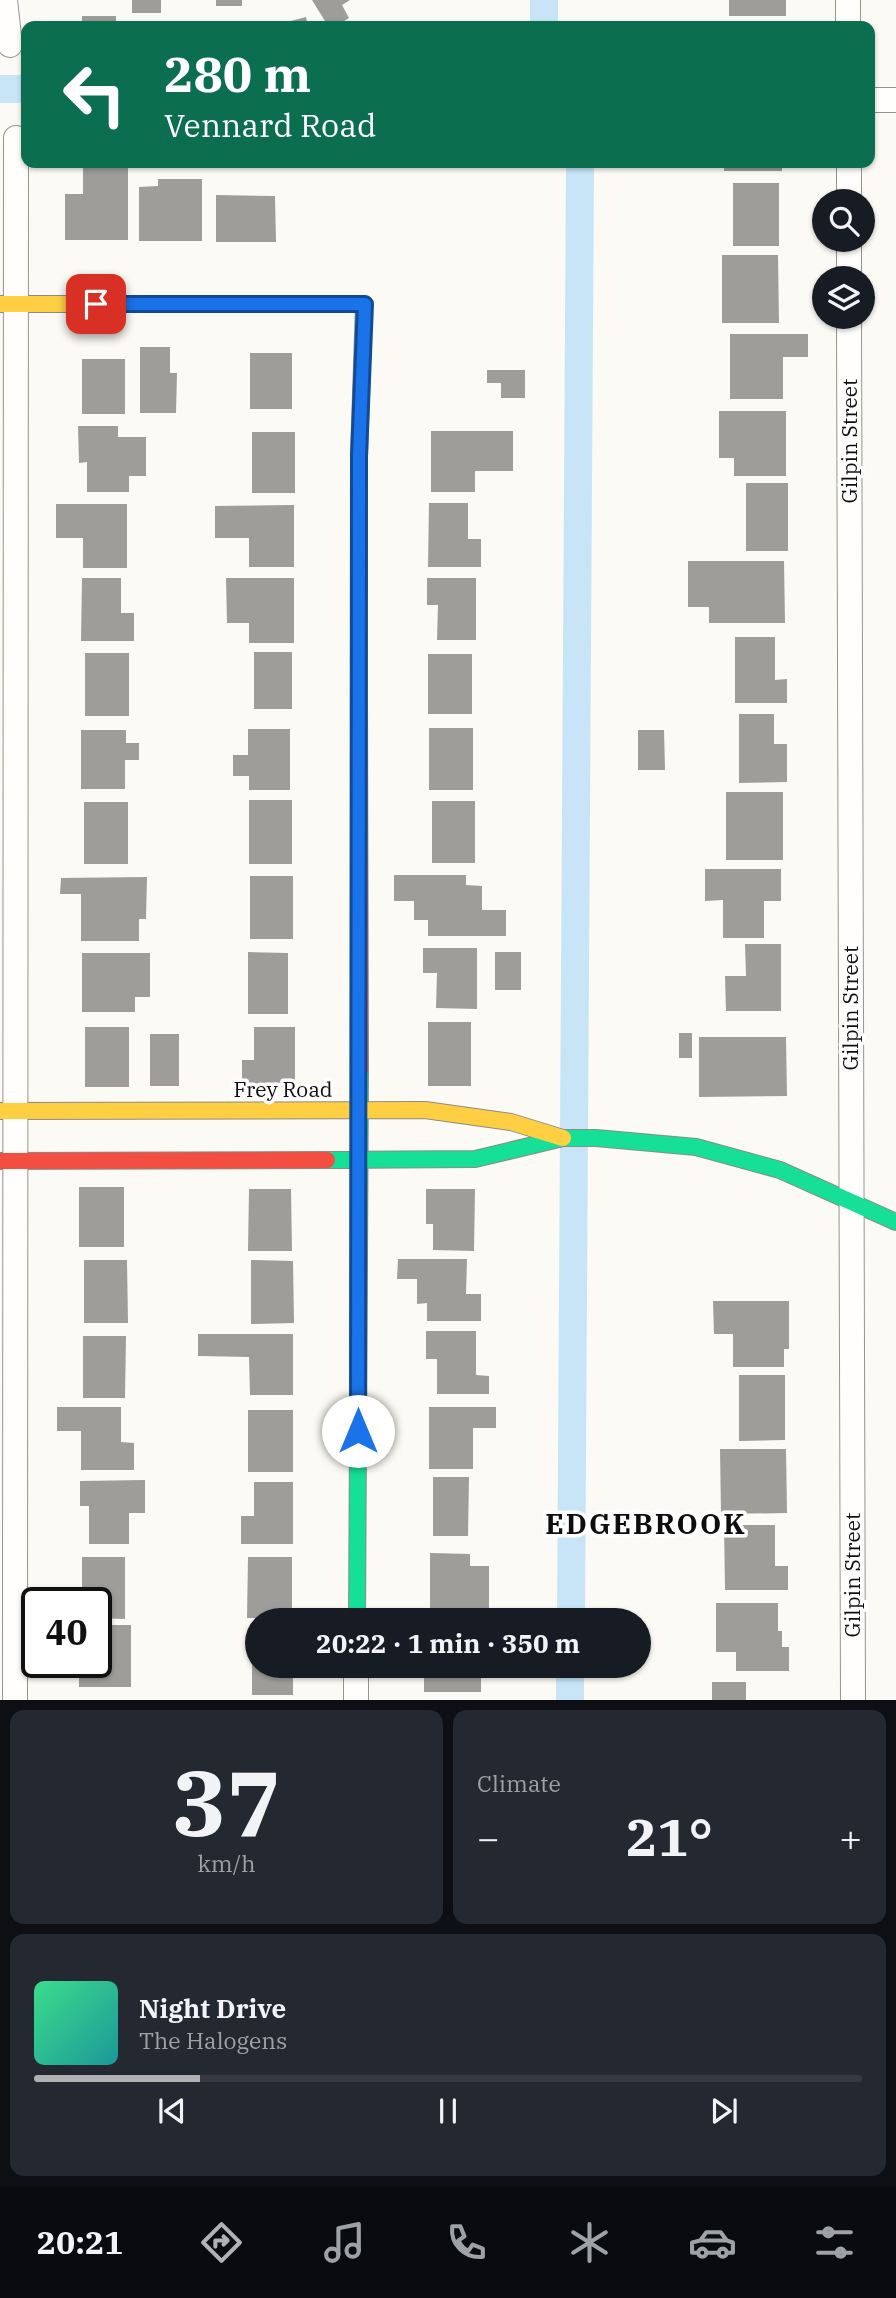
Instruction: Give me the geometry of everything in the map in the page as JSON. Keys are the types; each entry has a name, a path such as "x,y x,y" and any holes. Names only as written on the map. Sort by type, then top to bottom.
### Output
{"street":[{"path":"5,0 10,45"},
{"path":"848,0 849,21"},
{"path":"875,100 896,100"},
{"path":"15,1699 8,1161 8,304 16,138"},
{"path":"849,168 849,189"},
{"path":"8,304 365,304 359,456 360,1161 357,1608"},
{"name":"Gilpin Street","path":"849,329 853,1699"},
{"name":"Frey Road","path":"8,1111 425,1110 511,1122 563,1138"},
{"name":"Frey Road","path":"8,1161 475,1159 563,1138 596,1138 696,1147 780,1170 896,1222"},
{"path":"356,1678 356,1699"}],"building":[{"path":"132,0 161,0 161,13 132,13"},
{"path":"216,0 242,0 242,6 216,6"},
{"path":"312,0 350,0 342,5 349,18 344,21 325,21"},
{"path":"729,0 786,0 786,16 729,16"},
{"path":"82,16 116,16 116,21 82,21"},
{"path":"306,17 307,21 291,21"},
{"path":"83,168 128,168 128,240 65,240 65,194 83,194"},
{"path":"724,168 782,168 782,171 724,171"},
{"path":"158,179 202,179 202,241 139,241 139,187 158,186"},
{"path":"733,183 779,183 779,246 733,246"},
{"path":"216,195 275,196 276,242 216,242"},
{"path":"722,255 778,255 779,323 722,323"},
{"path":"730,334 808,334 808,357 783,357 783,399 730,399"},
{"path":"140,347 170,347 170,373 177,373 176,413 140,413"},
{"path":"250,353 292,353 292,409 250,409"},
{"path":"82,359 125,359 125,414 82,414"},
{"path":"487,370 525,370 525,398 501,398 501,383 487,383"},
{"path":"719,411 786,411 786,476 734,476 734,458 719,458"},
{"path":"78,426 118,426 118,437 146,437 146,476 129,476 129,492 87,492 87,462 79,463"},
{"path":"431,431 513,431 513,471 475,471 475,492 431,492"},
{"path":"252,432 295,432 295,493 252,493"},
{"path":"746,483 788,483 788,551 746,551"},
{"path":"429,503 468,503 468,539 481,539 481,567 428,567"},
{"path":"56,504 127,504 127,568 83,568 83,538 56,538"},
{"path":"294,505 294,567 249,567 249,538 215,538 215,506"},
{"path":"688,561 784,561 785,623 709,623 709,607 688,607"},
{"path":"82,578 121,578 121,613 134,613 134,641 81,641"},
{"path":"226,578 294,578 294,643 249,643 249,623 227,623"},
{"path":"427,578 476,578 476,640 437,640 438,605 427,605"},
{"path":"735,637 775,637 775,680 787,679 787,703 735,703"},
{"path":"254,652 292,652 292,709 254,709"},
{"path":"85,653 129,653 129,716 85,716"},
{"path":"428,654 472,654 472,714 428,714"},
{"path":"739,714 774,714 774,744 787,744 787,782 739,783"},
{"path":"429,728 473,728 473,790 429,790"},
{"path":"248,729 290,729 290,790 249,790 249,776 233,776 233,755 248,755"},
{"path":"81,730 126,730 126,743 139,743 139,760 125,760 125,789 81,789"},
{"path":"638,730 664,730 665,770 638,770"},
{"path":"726,792 783,792 783,860 726,860"},
{"path":"249,800 292,800 292,864 249,864"},
{"path":"432,801 475,801 475,863 432,863"},
{"path":"84,802 128,802 128,864 84,864"},
{"path":"705,869 781,869 781,901 764,901 764,938 723,938 723,900 705,901"},
{"path":"394,875 466,875 466,885 482,886 482,910 506,910 506,936 428,936 428,920 414,920 414,901 394,901"},
{"path":"250,876 293,876 293,939 250,939"},
{"path":"147,877 146,919 139,919 139,941 81,941 81,894 60,894 61,878"},
{"path":"745,944 781,944 781,1011 726,1011 725,976 746,976"},
{"path":"423,948 477,948 477,1009 436,1008 437,973 423,973"},
{"path":"248,952 288,953 288,1014 248,1014"},
{"path":"495,952 521,952 521,990 495,990"},
{"path":"82,953 150,953 150,997 135,997 135,1012 82,1012"},
{"path":"428,1022 471,1022 471,1086 428,1086"},
{"path":"85,1027 129,1027 129,1087 85,1087"},
{"path":"254,1027 295,1027 295,1087 242,1087 242,1060 254,1060"},
{"path":"679,1033 692,1033 692,1058 679,1058"},
{"path":"150,1034 179,1034 179,1086 150,1086"},
{"path":"699,1037 786,1037 787,1096 699,1097"},
{"path":"79,1187 124,1187 124,1247 79,1247"},
{"path":"249,1189 291,1189 292,1251 248,1251"},
{"path":"426,1189 475,1189 474,1251 433,1250 433,1224 426,1224"},
{"path":"398,1259 467,1259 466,1294 481,1294 481,1321 427,1321 427,1303 417,1304 417,1279 397,1279"},
{"path":"84,1260 127,1260 128,1323 84,1323"},
{"path":"251,1260 293,1261 294,1323 251,1324"},
{"path":"713,1301 789,1301 789,1349 784,1349 784,1367 733,1367 733,1334 714,1334"},
{"path":"426,1331 476,1331 476,1375 489,1376 489,1394 437,1394 437,1359 426,1359"},
{"path":"198,1334 293,1334 293,1395 250,1395 249,1357 198,1356"},
{"path":"83,1336 126,1336 125,1398 83,1398"},
{"path":"739,1375 785,1375 785,1440 739,1441"},
{"path":"57,1407 121,1407 121,1442 134,1443 134,1470 81,1470 81,1431 57,1431"},
{"path":"429,1407 496,1407 496,1428 473,1428 473,1469 429,1469"},
{"path":"248,1410 293,1410 293,1472 248,1472"},
{"path":"720,1449 786,1449 787,1513 721,1514"},
{"path":"433,1477 469,1477 468,1536 433,1536"},
{"path":"145,1480 145,1513 129,1513 129,1544 89,1544 89,1506 80,1506 80,1481"},
{"path":"254,1482 293,1482 293,1544 241,1544 241,1516 254,1516"},
{"path":"724,1525 775,1525 775,1566 788,1566 788,1590 725,1590"},
{"path":"430,1553 470,1554 470,1566 489,1566 489,1608 430,1608"},
{"path":"82,1557 125,1557 125,1619 112,1619 112,1587 82,1587"},
{"path":"248,1557 292,1557 292,1608 247,1608"},
{"path":"716,1603 778,1603 778,1631 782,1631 782,1647 789,1647 789,1671 736,1671 736,1652 716,1652"},
{"path":"112,1625 131,1625 131,1687 79,1687 79,1678 112,1678"},
{"path":"252,1678 293,1678 293,1695 252,1695"},
{"path":"424,1678 481,1678 481,1692 424,1692"},
{"path":"712,1682 746,1682 746,1700 712,1700"}],"waterway":[{"path":"544,0 544,21"},
{"path":"0,89 21,89"},
{"path":"571,1608 580,168"},
{"path":"570,1678 570,1700"}],"traffic: fast":[{"path":"325,304 364,304 359,456 359,707"},
{"path":"357,1608 360,1070"},
{"path":"327,1160 475,1159 563,1138 596,1138 696,1147 780,1170 896,1222"}],"traffic: slow":[{"path":"0,304 325,304"},
{"path":"0,1111 425,1110 511,1122 563,1138"}],"traffic: jam":[{"path":"359,707 360,1070"},
{"path":"0,1161 327,1160"}],"district":[{"name":"EDGEBROOK","path":"646,1524"}],"route":[{"path":"96,304 365,304 359,456 358,1431"}]}
